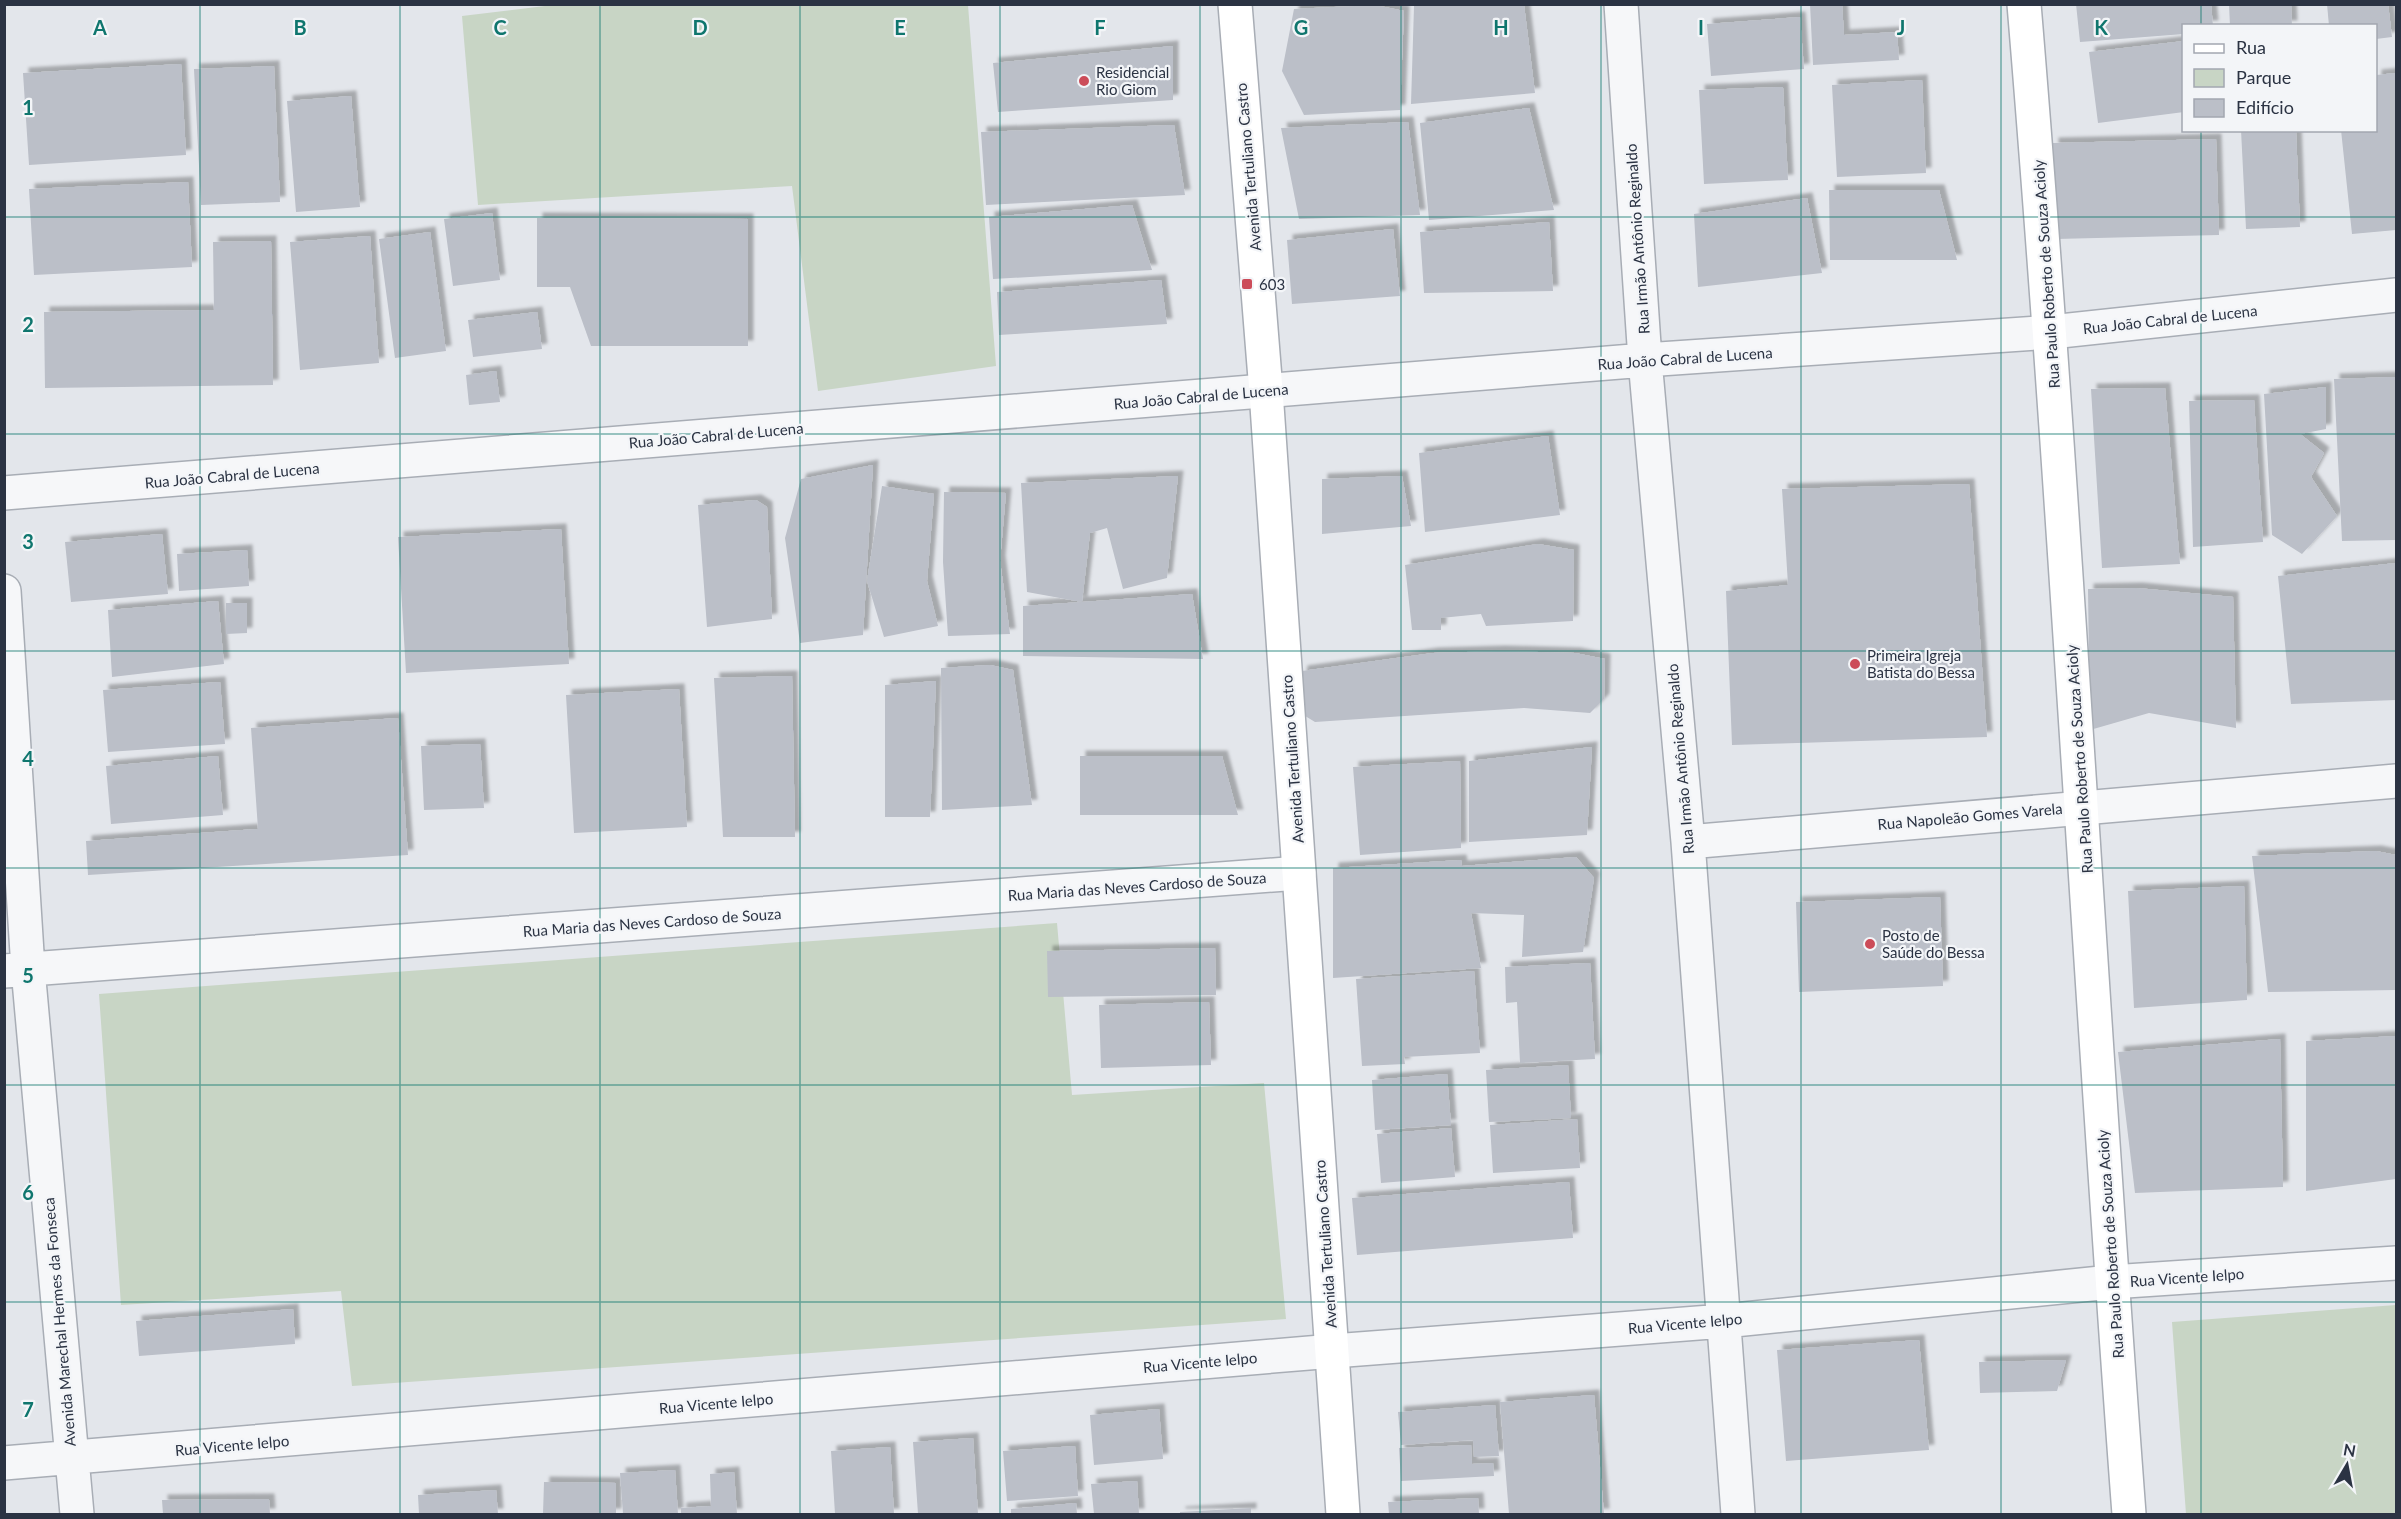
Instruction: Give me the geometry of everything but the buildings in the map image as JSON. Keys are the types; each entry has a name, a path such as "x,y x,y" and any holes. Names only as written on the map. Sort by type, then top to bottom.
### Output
{"street":[{"name":"Avenida Tertuliano Castro","path":"1235,4 1266,391 1343,1515"},
{"name":"Rua Irmão Antônio Reginaldo","path":"1621,4 1645,360 1688,842 1738,1515"},
{"name":"Rua Paulo Roberto de Souza Acioly","path":"2025,4 2051,332 2083,807 2111,1282 2129,1515"},
{"name":"Rua João Cabral de Lucena","path":"4,493 1645,360 2051,332 2397,295"},
{"name":"Avenida Marechal Hermes da Fonseca","path":"4,591 16,970 77,1515"},
{"name":"Rua Napoleão Gomes Varela","path":"1688,842 2397,781"},
{"name":"Rua Maria das Neves Cardoso de Souza","path":"16,970 1299,873"},
{"name":"Rua Vicente Ielpo","path":"4,1463 1333,1351 1724,1321 2111,1282 2397,1263"}],"green space":[{"path":"553,5 968,5 996,366 818,391 792,186 478,205 462,16"},
{"path":"1057,923 1072,1095 1264,1083 1286,1319 352,1386 341,1291 121,1305 99,994"},
{"path":"2396,1305 2396,1514 2186,1514 2172,1322"}],"place":[{"name":"Residencial Rio Giom","path":"1084,81"},
{"name":"603","path":"1247,284"},
{"name":"Primeira Igreja Batista do Bessa","path":"1855,664"},
{"name":"Posto de Saúde do Bessa","path":"1870,944"}]}
